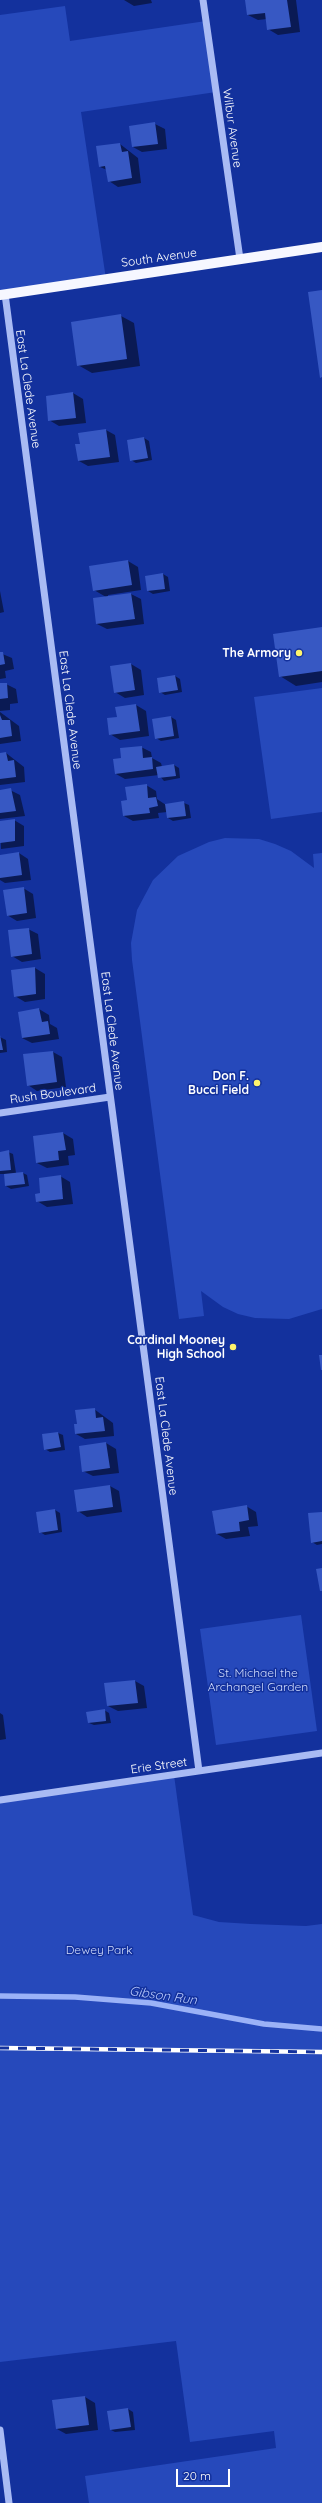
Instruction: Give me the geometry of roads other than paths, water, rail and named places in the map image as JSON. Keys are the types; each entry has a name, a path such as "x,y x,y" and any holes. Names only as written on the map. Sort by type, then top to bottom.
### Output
{"main road":[{"name":"South Avenue","path":"2,294 322,247"}],"street":[{"name":"Wilbur Avenue","path":"203,0 240,259"},
{"name":"East La Clede Avenue","path":"2,294 199,1771"},
{"name":"Rush Boulevard","path":"0,1113 110,1097"},
{"name":"Erie Street","path":"0,1800 322,1753"},
{"path":"0,2430 9,2503"}],"waterway":[{"name":"Gibson Run","path":"0,1996 75,1997 151,2003 264,2024 322,2029"}],"railway":[{"path":"0,2048 322,2052"}],"place":[{"name":"The Armory","path":"299,653"},
{"name":"Don F. Bucci Field","path":"257,1083"},
{"name":"Cardinal Mooney High School","path":"233,1347"}],"park label":[{"name":"St. Michael the Archangel Garden","path":"258,1680"},
{"name":"Dewey Park","path":"99,1950"}]}
